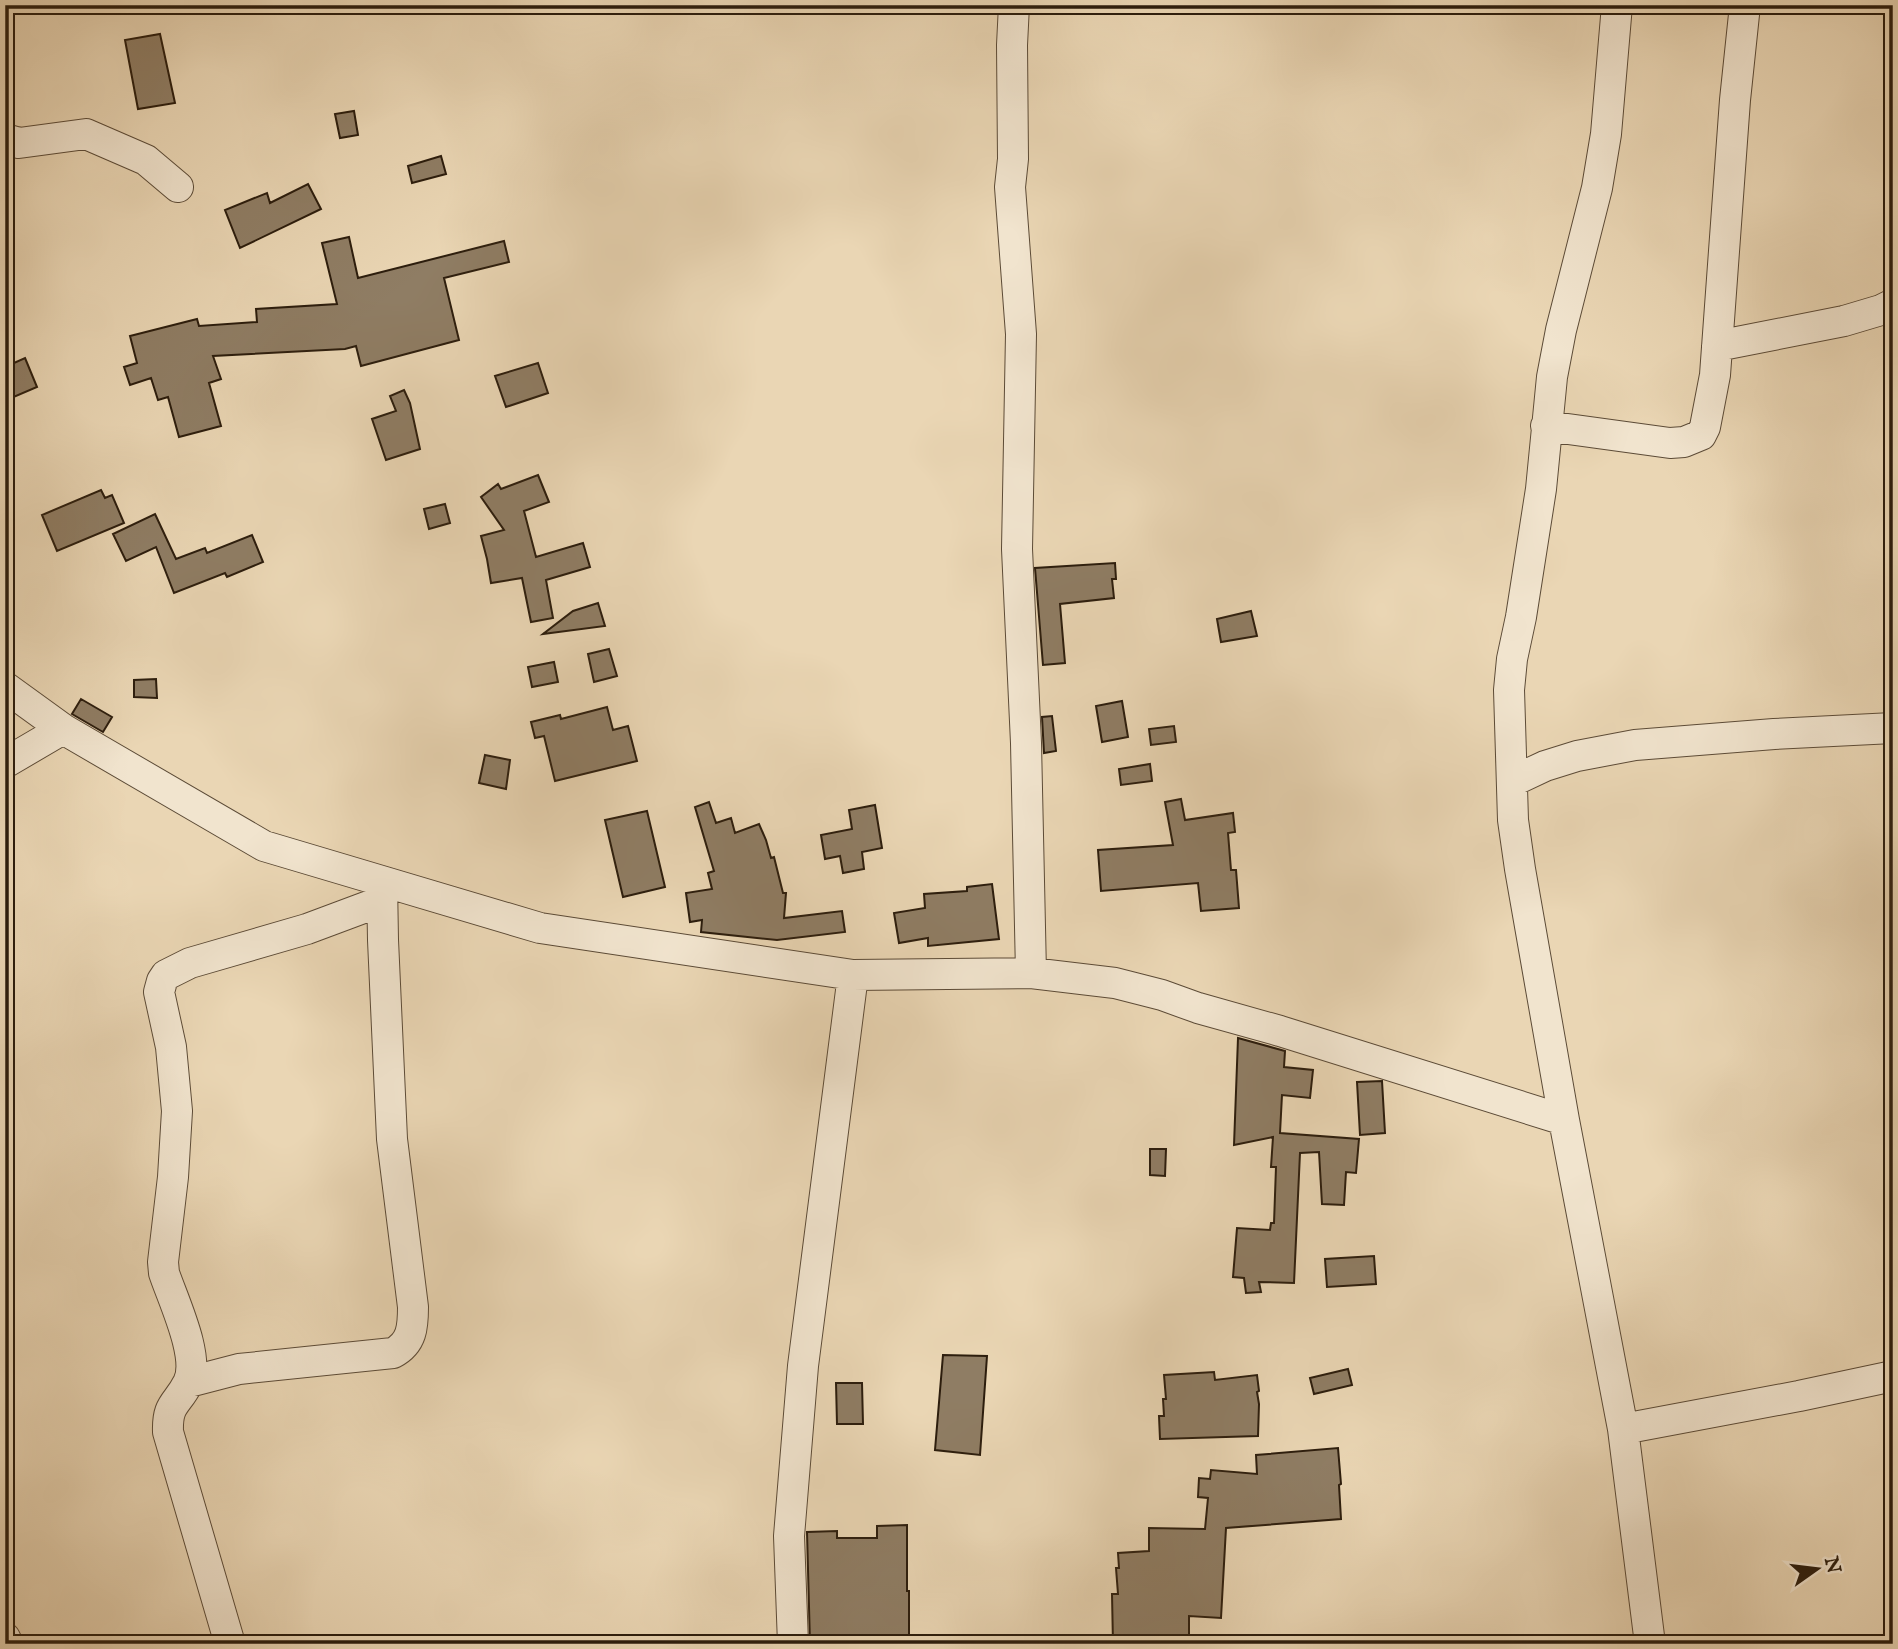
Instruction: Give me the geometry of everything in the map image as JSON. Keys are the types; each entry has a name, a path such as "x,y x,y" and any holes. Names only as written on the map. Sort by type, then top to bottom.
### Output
{"street":[{"path":"1014,5 1013,159 1010,187 1021,334 1017,549 1026,743 1031,973"},
{"path":"1617,5 1606,134 1597,188 1561,330 1552,377 1541,489 1512,659 1509,701 1513,820 1520,869 1564,1120 1623,1429 1650,1644"},
{"path":"1546,426 1670,443 1693,439 1701,435 1705,427 1715,375 1735,100 1745,5"},
{"path":"5,139 19,143 86,134 146,160 178,187"},
{"path":"1717,346 1844,321 1893,304"},
{"path":"5,687 63,729 264,846 382,891 540,928 853,975 1031,973 1115,983 1564,1120"},
{"path":"1513,781 1545,766 1577,756 1635,745 1893,728"},
{"path":"5,763 63,729"},
{"path":"230,1644 168,1432 167,1418 170,1408 189,1382 193,1366 163,1262 173,1177 177,1111 173,1057 159,992 162,981 173,970 307,929 382,891"},
{"path":"189,1382 239,1369 393,1353 401,1349 410,1337 413,1307 392,1139 382,891"},
{"path":"793,1644 789,1536 803,1366 853,975"},
{"path":"1623,1429 1893,1376"},
{"path":"5,1638 8,1644"}],"building":[{"path":"160,34 175,103 138,109 125,40"},
{"path":"354,111 358,135 340,138 335,114"},
{"path":"441,156 446,174 412,183 408,166"},
{"path":"308,184 321,209 240,248 225,210 267,193 270,203"},
{"path":"349,237 358,278 504,241 509,262 444,278 459,340 361,366 356,346 345,349 213,356 221,379 209,383 221,426 179,437 168,397 158,400 151,378 130,385 124,367 137,363 130,336 197,319 199,326 257,322 256,309 337,304 322,243"},
{"path":"25,358 37,387 9,399 5,390 5,367"},
{"path":"538,363 548,393 506,407 495,376"},
{"path":"404,390 410,403 420,449 386,460 372,419 396,411 390,396"},
{"path":"538,475 549,502 524,511 536,557 583,543 590,567 546,580 553,618 531,622 522,578 491,583 481,536 504,530 481,497 498,484 501,489"},
{"path":"101,490 105,498 112,495 124,523 57,551 42,515"},
{"path":"445,504 450,523 429,529 424,509"},
{"path":"155,514 176,559 205,548 207,553 252,535 263,562 227,577 225,573 174,593 156,547 126,561 113,534"},
{"path":"1115,563 1116,579 1112,579 1114,598 1060,604 1065,663 1043,665 1035,568"},
{"path":"598,603 605,626 543,634 573,611"},
{"path":"1251,611 1257,636 1221,642 1217,619"},
{"path":"609,649 617,676 594,682 588,654"},
{"path":"554,662 558,682 532,687 528,667"},
{"path":"156,679 157,698 134,697 134,680"},
{"path":"81,699 112,717 103,732 72,714"},
{"path":"1122,701 1128,737 1102,742 1096,706"},
{"path":"607,707 613,730 628,726 637,761 555,781 544,736 535,738 531,722 560,715 561,719"},
{"path":"1052,716 1056,751 1044,753 1042,717"},
{"path":"1174,726 1176,742 1151,745 1149,729"},
{"path":"485,755 510,760 506,789 479,783"},
{"path":"1150,764 1152,781 1121,785 1119,769"},
{"path":"1181,799 1185,820 1233,813 1235,832 1228,833 1231,870 1236,870 1239,908 1201,911 1198,883 1101,891 1098,850 1173,845 1165,802"},
{"path":"709,802 716,823 731,818 735,833 759,824 771,858 774,857 783,893 786,893 784,918 842,911 845,932 777,940 701,932 702,920 690,922 686,893 712,889 708,873 714,871 695,807"},
{"path":"875,805 882,848 862,852 864,869 843,873 840,856 825,859 821,835 852,829 849,810"},
{"path":"647,811 665,887 623,897 605,820"},
{"path":"992,884 999,939 928,946 928,938 899,943 894,913 925,908 924,894 967,891 967,887"},
{"path":"1238,1038 1285,1051 1284,1067 1313,1070 1310,1098 1282,1095 1280,1133 1359,1139 1356,1173 1346,1172 1344,1205 1322,1204 1319,1152 1300,1153 1294,1283 1259,1282 1261,1292 1246,1293 1244,1278 1233,1277 1237,1228 1270,1230 1271,1223 1274,1223 1276,1167 1271,1167 1273,1137 1234,1145"},
{"path":"1382,1081 1385,1133 1360,1135 1357,1082"},
{"path":"1150,1149 1166,1149 1165,1176 1150,1175"},
{"path":"1374,1256 1376,1284 1327,1287 1325,1259"},
{"path":"943,1355 987,1356 980,1455 935,1450"},
{"path":"1348,1369 1352,1385 1314,1394 1310,1378"},
{"path":"1214,1372 1215,1380 1257,1375 1258,1436 1160,1439 1159,1416 1164,1416 1163,1399 1166,1399 1164,1375"},
{"path":"836,1383 862,1383 863,1424 837,1424"},
{"path":"1338,1448 1341,1519 1226,1528 1221,1618 1189,1616 1189,1644 1113,1644 1112,1594 1118,1594 1118,1553 1149,1551 1149,1528 1205,1529 1208,1498 1198,1497 1199,1478 1210,1479 1211,1470 1257,1474 1256,1455"},
{"path":"907,1525 909,1644 810,1644 807,1532 837,1531 837,1538 877,1538 877,1526"}]}
